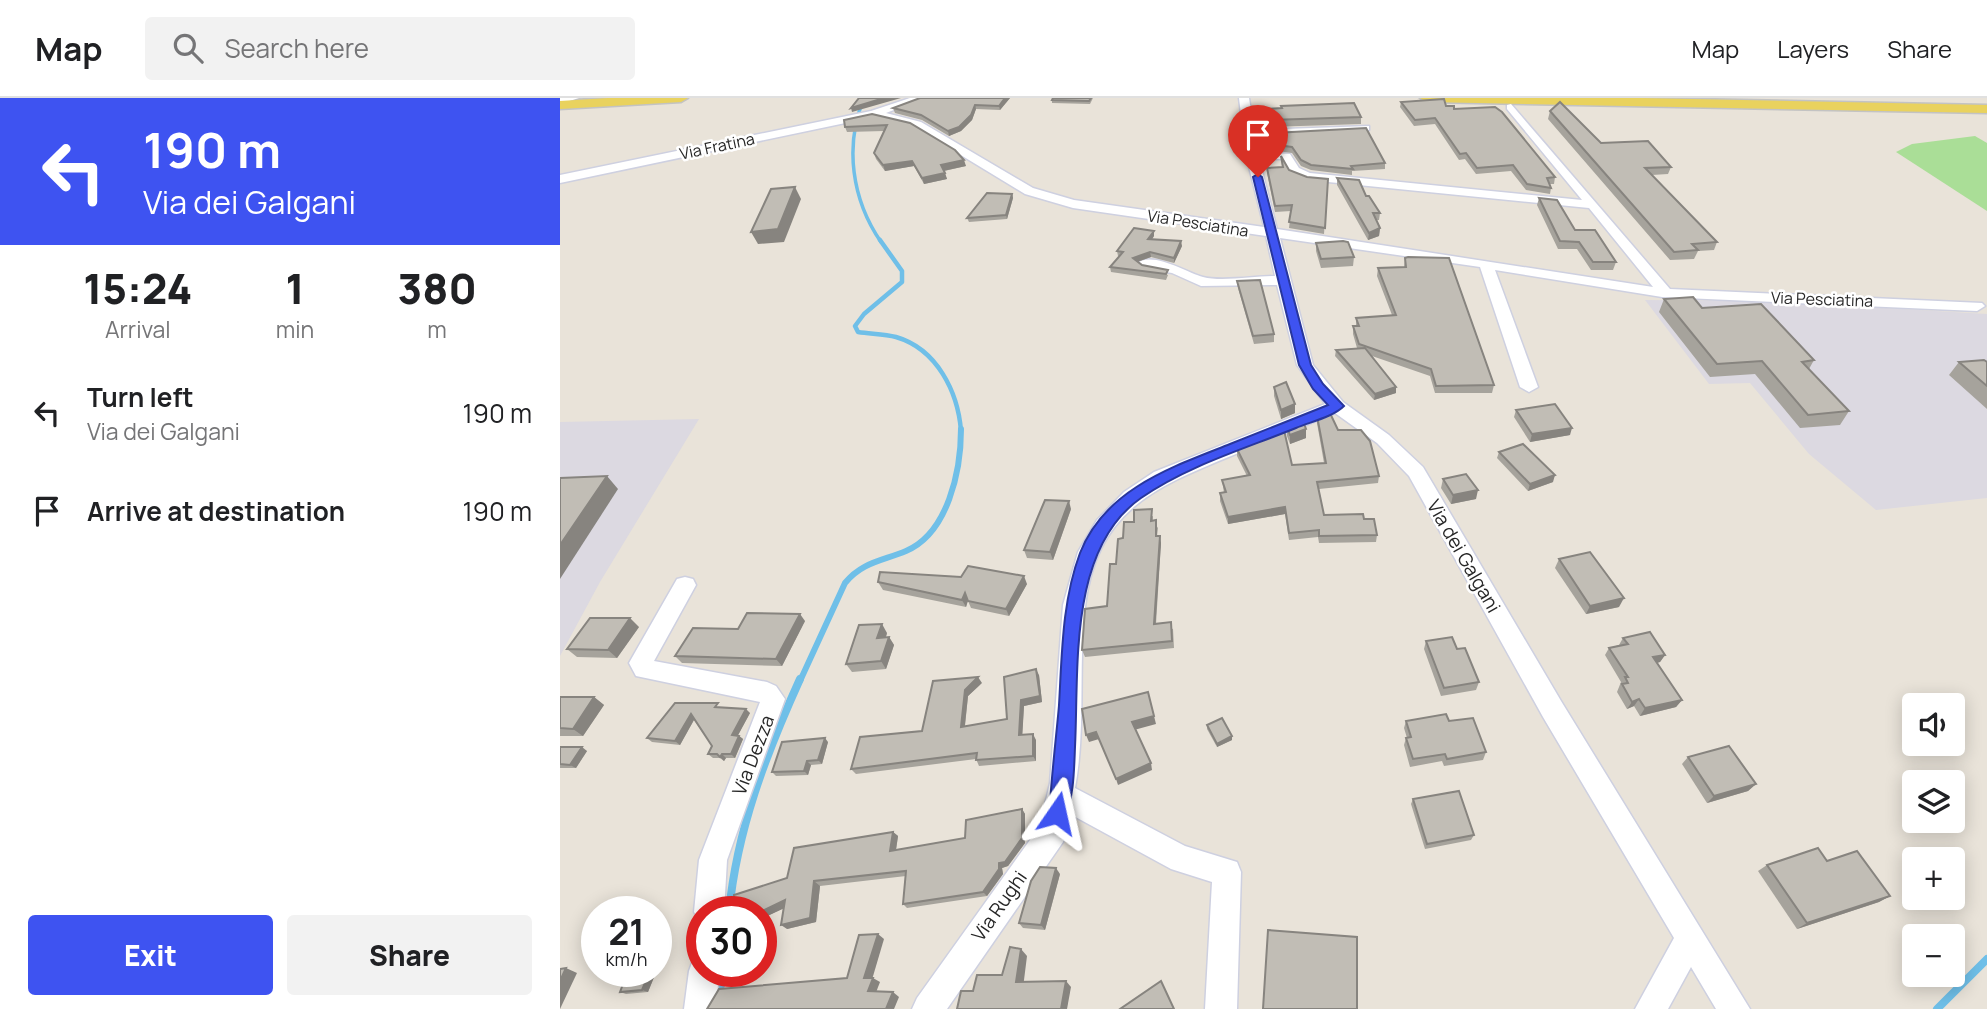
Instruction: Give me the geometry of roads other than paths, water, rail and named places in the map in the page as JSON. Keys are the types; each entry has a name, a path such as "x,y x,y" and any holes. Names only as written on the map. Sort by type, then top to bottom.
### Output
{"main road":[{"path":"560,103 681,98"},
{"path":"1427,98 1987,109"}],"street":[{"path":"560,103 574,98"},
{"name":"Via Fratina","path":"560,180 864,116 920,98"},
{"name":"Via dei Galgani","path":"1244,98 1250,144 1305,365 1318,386 1337,406 1383,439 1416,472 1552,709 1734,1009"},
{"path":"1511,107 1666,293"},
{"name":"Via Pesciatina","path":"864,116 917,124 946,139 978,163 1028,191 1073,204 1666,293 1977,306"},
{"path":"1250,144 1365,128"},
{"path":"1250,144 1286,156 1294,170 1308,176 1593,205"},
{"path":"1143,264 1176,269 1201,282 1285,280"},
{"path":"1486,265 1529,387"},
{"name":"Via Rughi","path":"928,1009 1053,832 1061,795 1074,605 1088,552 1104,525 1131,497 1161,477 1337,406"},
{"name":"Via Dezza","path":"685,584 641,663 644,670 767,693 773,699 713,860 710,896"},
{"path":"1061,795 1181,859 1227,872 1221,1009"},
{"path":"1651,1009 1691,938"},
{"path":"700,1009 702,987"}],"waterway":[{"path":"864,98 854,135 854,172 863,209 881,242"},
{"path":"880,240 902,271 902,282 864,314 855,326 858,332 896,337 923,351 934,362 950,387 961,430"},
{"path":"800,681 845,583 865,566 906,551 920,542 942,516 955,481 961,430"},
{"path":"731,896 739,851 755,792 800,679"},
{"path":"1937,1009 1987,959"},
{"path":"711,1009 720,987"}]}
